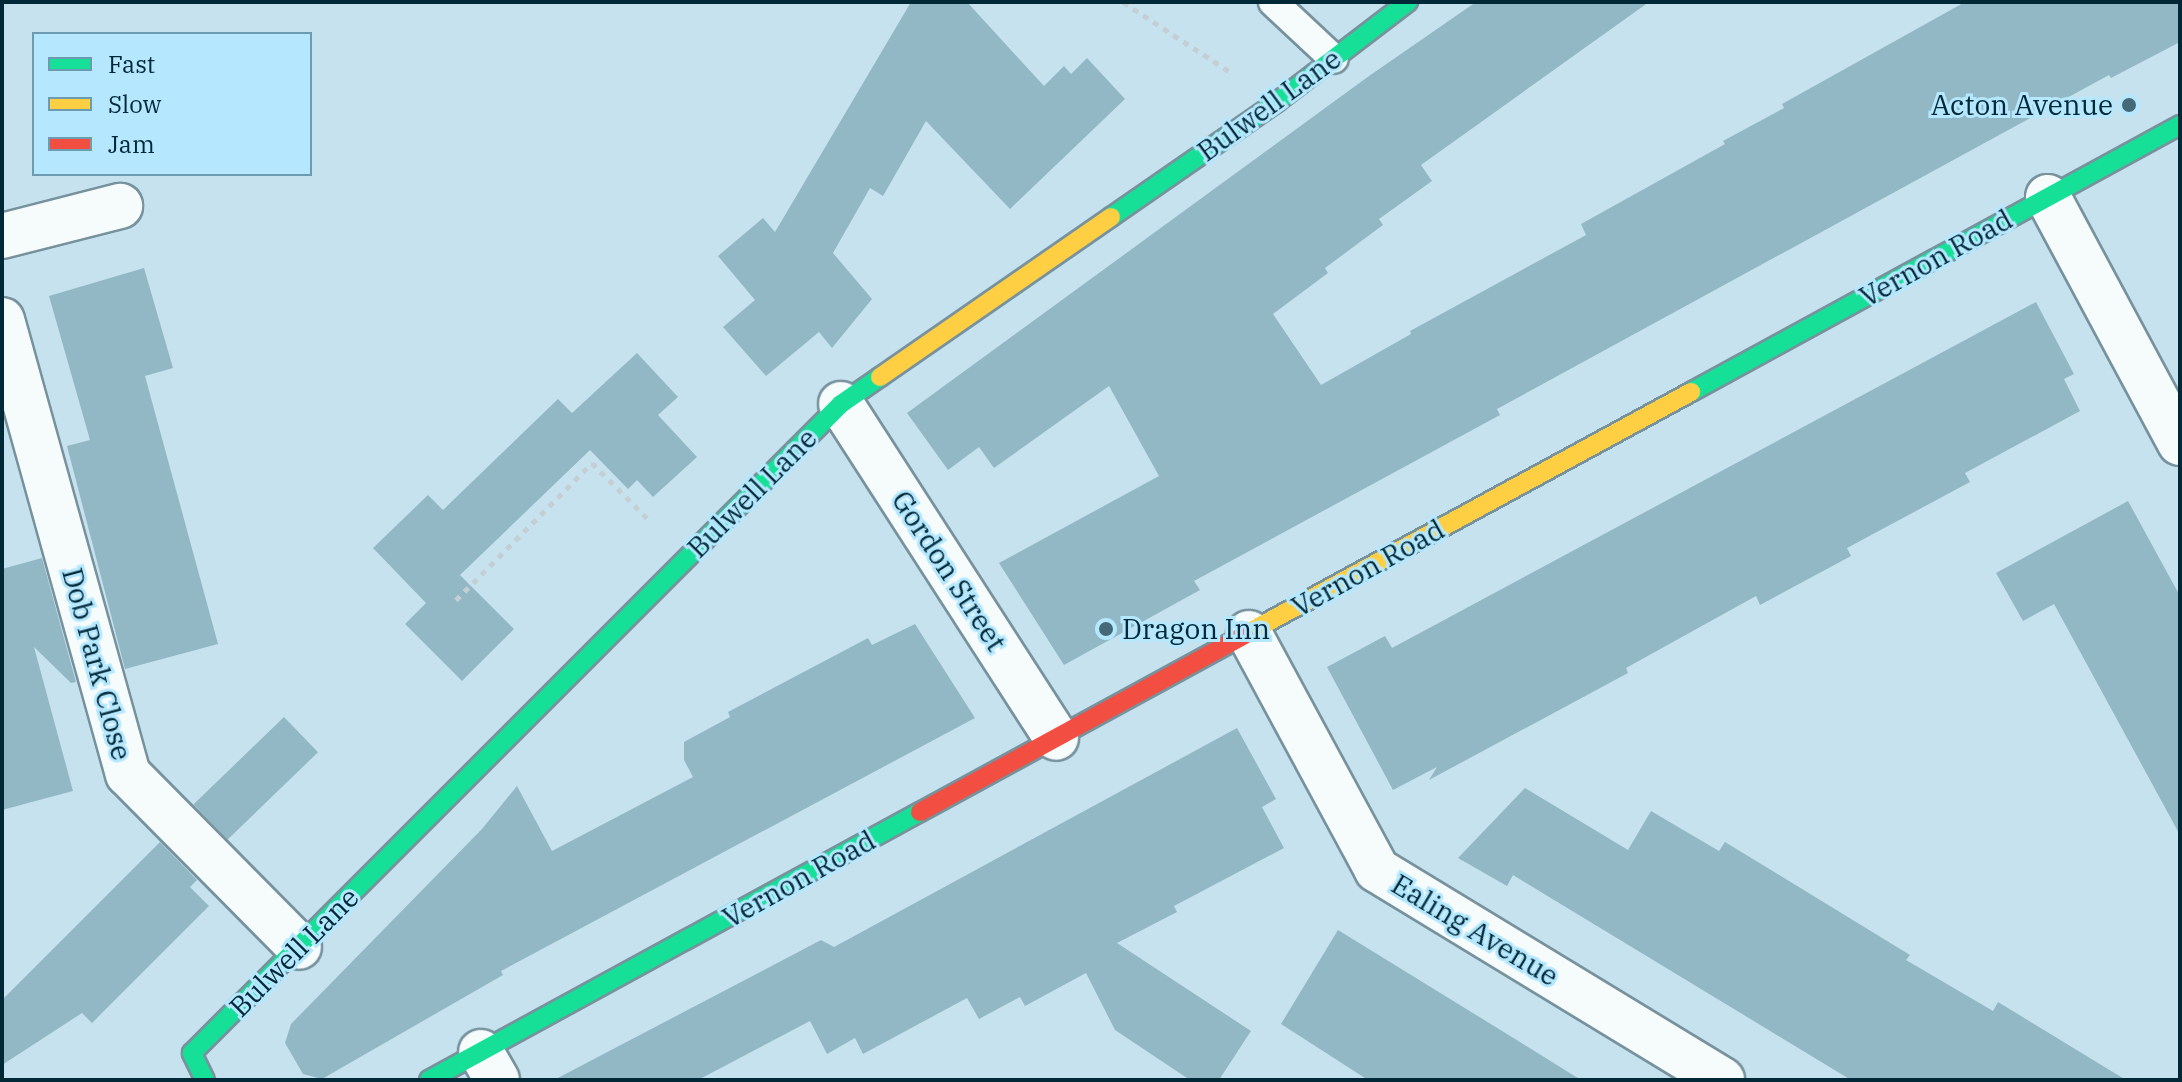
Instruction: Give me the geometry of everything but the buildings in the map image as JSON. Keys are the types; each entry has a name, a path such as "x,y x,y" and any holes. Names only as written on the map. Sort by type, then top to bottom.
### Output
{"main road":[{"name":"Bulwell Lane","path":"205,1080 192,1053 841,404 1277,102 1408,2"},
{"name":"Vernon Road","path":"429,1080 489,1066 1056,738 2180,125"}],"street":[{"path":"2048,197 2180,443"},
{"path":"2,236 120,206"},
{"name":"Dob Park Close","path":"2,320 128,774 299,947"},
{"name":"Gordon Street","path":"841,404 1056,738"},
{"name":"Ealing Avenue","path":"1249,633 1377,870 1722,1080"}],"lane":[{"path":"1273,2 1334,59"}],"path":[{"path":"1123,2 1277,102"},
{"path":"456,600 592,463 686,559"}],"traffic: fast":[{"path":"1111,217 1277,102 1408,2"},
{"path":"1691,392 2180,125"},
{"path":"205,1080 192,1053 841,404 880,377"},
{"path":"429,1080 920,812"}],"traffic: slow":[{"path":"880,377 1111,217"},
{"path":"1244,635 1691,392"}],"traffic: jam":[{"path":"920,812 1244,635"}],"place":[{"name":"Acton Avenue","path":"2129,105"},
{"name":"Dragon Inn","path":"1106,629"}]}
